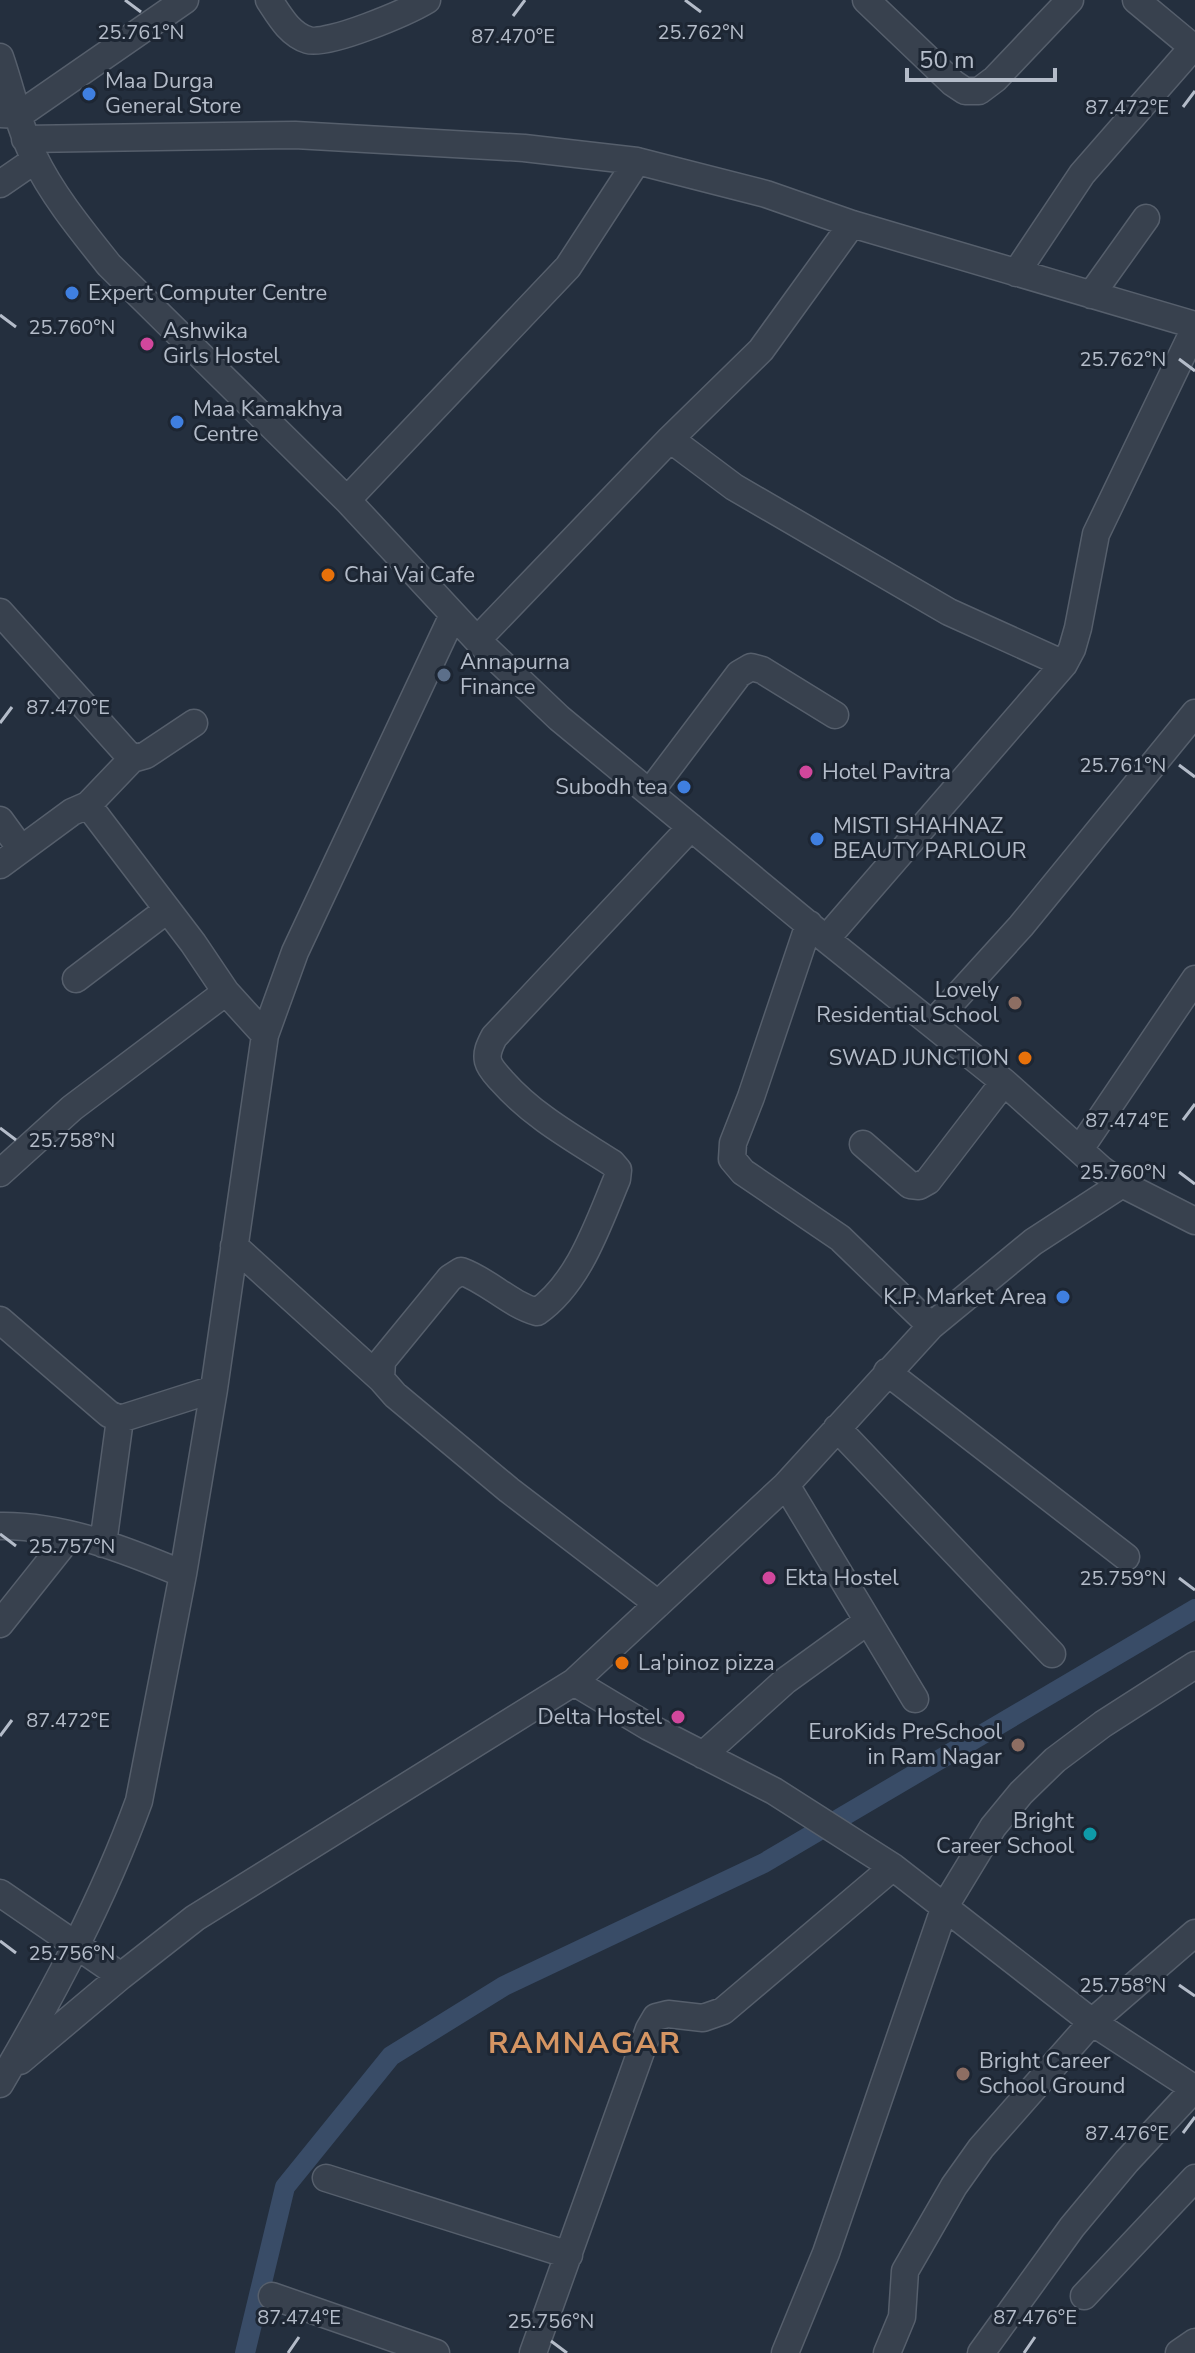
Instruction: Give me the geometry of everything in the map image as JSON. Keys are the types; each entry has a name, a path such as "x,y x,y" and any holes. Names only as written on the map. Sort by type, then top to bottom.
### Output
{"street":[{"path":"0,184 20,132 185,0"},
{"path":"269,0 297,35 312,41 360,29 427,0"},
{"path":"866,0 965,91 979,91 995,79 1070,0"},
{"path":"1016,273 1082,174 1194,48 1136,0"},
{"path":"0,57 20,132 79,228 109,265 347,500 477,640 559,718 933,1023 1122,1184 1195,1221"},
{"path":"20,132 295,135 524,148 637,161 766,194 852,224 1195,327 1096,534 1072,649 1064,664 818,932 733,1143 732,1159 743,1172 840,1238 931,1326"},
{"path":"347,500 568,267 637,161"},
{"path":"1091,295 1146,218"},
{"path":"477,640 670,439 761,350 852,224"},
{"path":"670,439 734,487 949,612 1064,664"},
{"path":"0,612 132,759"},
{"path":"4,2077 76,1947 139,1801 183,1574 214,1389 265,1035 295,952 453,615"},
{"path":"650,792 739,674 751,667 762,670 835,715"},
{"path":"933,1023 1021,926 1195,713"},
{"path":"0,865 72,812 88,805 132,759 146,755 194,723"},
{"path":"88,805 226,992 265,1035"},
{"path":"0,820 21,849"},
{"path":"381,1379 382,1361 450,1278 461,1271 475,1276 523,1309 537,1312 548,1305 589,1244 618,1170 517,1098 490,1067 487,1057 489,1047 494,1037 691,827"},
{"path":"76,979 167,910"},
{"path":"1080,1149 1195,979"},
{"path":"0,1173 82,1100 226,992"},
{"path":"863,1144 910,1185 919,1186 928,1181 1004,1082"},
{"path":"4,2077 121,1976 207,1910 574,1682 786,1485 931,1326 1033,1242 1122,1184"},
{"path":"234,1246 395,1395 509,1490 658,1604"},
{"path":"0,1320 109,1414 120,1419 214,1389"},
{"path":"887,1372 1126,1557"},
{"path":"103,1544 120,1419"},
{"path":"837,1428 1052,1654"},
{"path":"786,1485 915,1699"},
{"path":"0,1526 34,1528 121,1548 183,1574"},
{"path":"0,1624 70,1536"},
{"path":"703,1755 785,1681 868,1621"},
{"path":"785,2353 826,2253 945,1906 993,1827 1032,1782 1055,1760 1103,1724 1195,1665"},
{"path":"574,1682 649,1727 774,1791 841,1833 945,1906 1092,2022 1195,2088 1127,2161 1072,2227 981,2353"},
{"path":"533,2353 649,2029 656,2017 668,2014 703,2018 723,2011 893,1867"},
{"path":"0,1893 121,1976"},
{"path":"887,2353 902,2317 905,2271 954,2186 981,2148 1092,2022 1195,1933"},
{"path":"326,2178 569,2255"},
{"path":"1084,2296 1195,2178"},
{"path":"272,2296 436,2353"},
{"path":"1179,2353 1195,2342"}],"waterway":[{"path":"245,2353 285,2187 391,2056 504,1986 764,1863 1195,1609"}],"place":[{"name":"Maa Durga General Store","path":"89,94"},
{"name":"Expert Computer Centre","path":"72,293"},
{"name":"Ashwika Girls Hostel","path":"147,344"},
{"name":"Maa Kamakhya Centre","path":"177,422"},
{"name":"Chai Vai Cafe","path":"328,575"},
{"name":"Annapurna Finance","path":"444,675"},
{"name":"Hotel Pavitra","path":"806,772"},
{"name":"Subodh tea","path":"684,787"},
{"name":"MISTI SHAHNAZ BEAUTY PARLOUR","path":"817,839"},
{"name":"Lovely Residential School","path":"1015,1003"},
{"name":"SWAD JUNCTION","path":"1025,1058"},
{"name":"K.P. Market Area","path":"1063,1297"},
{"name":"Ekta Hostel","path":"769,1578"},
{"name":"La'pinoz pizza","path":"622,1663"},
{"name":"Delta Hostel","path":"678,1717"},
{"name":"EuroKids PreSchool in Ram Nagar","path":"1018,1745"},
{"name":"Bright Career School","path":"1090,1834"},
{"name":"Bright Career School Ground","path":"963,2074"}],"district":[{"name":"RAMNAGAR","path":"585,2043"}]}
